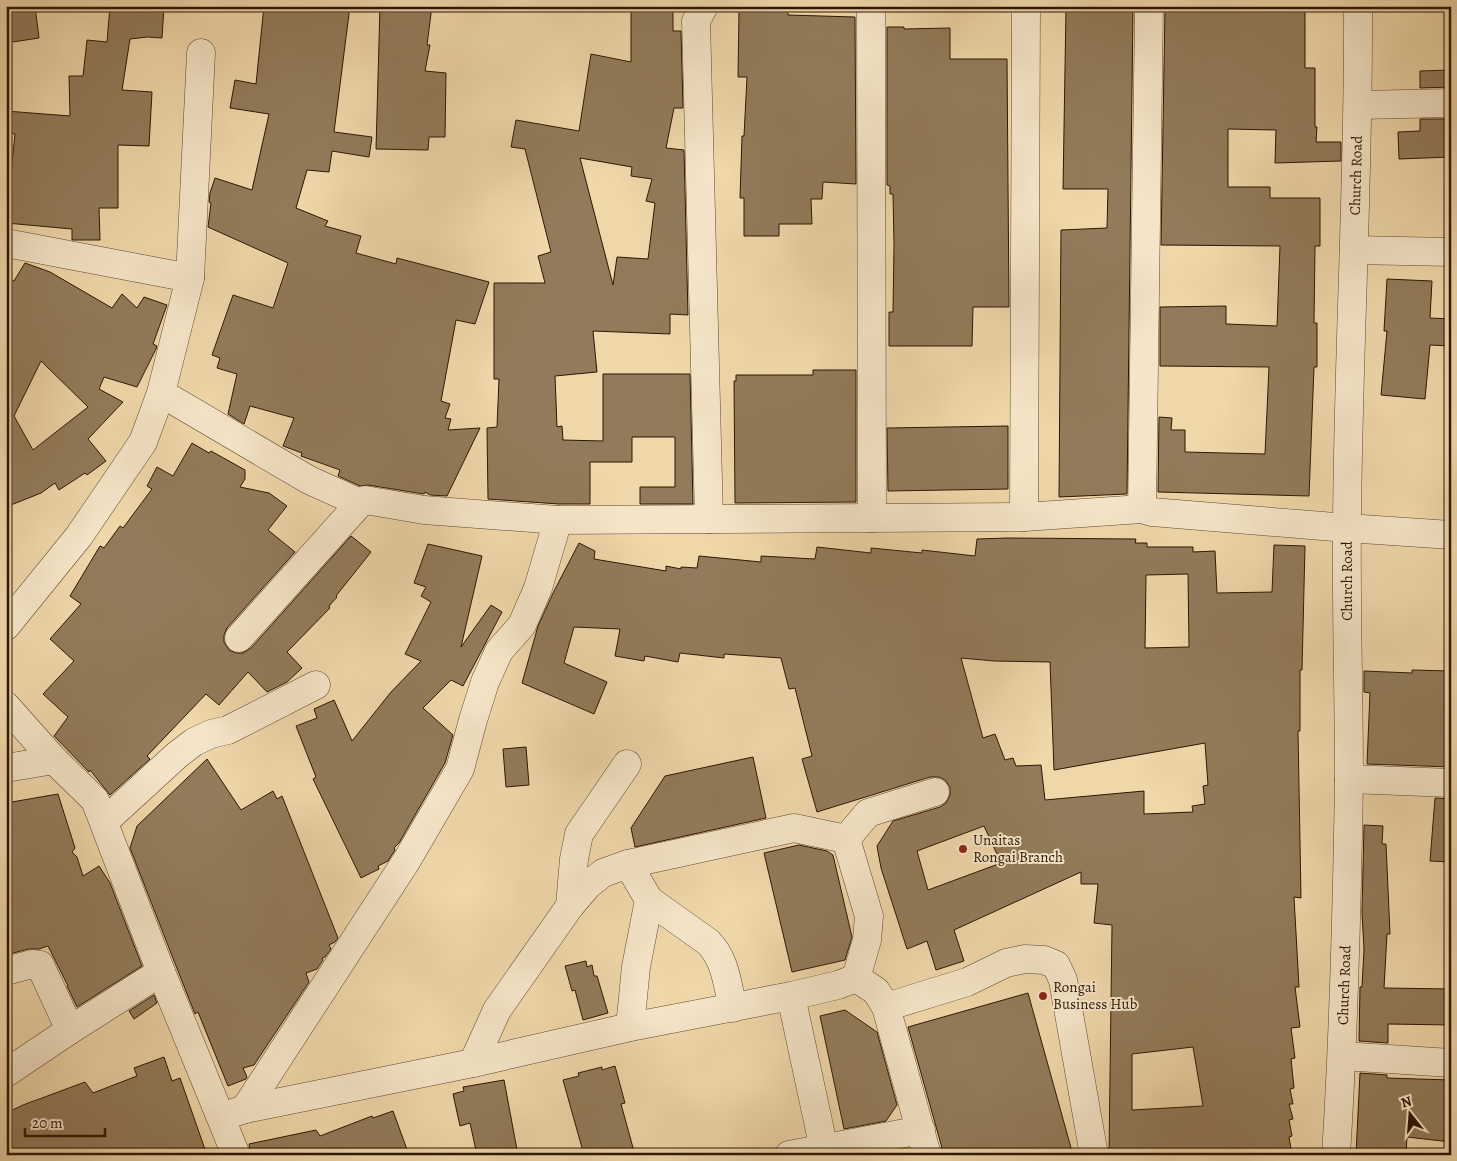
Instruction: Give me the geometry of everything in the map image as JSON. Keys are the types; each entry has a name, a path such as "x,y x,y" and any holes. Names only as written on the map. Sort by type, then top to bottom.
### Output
{"street":[{"path":"704,6 696,21 708,519"},
{"path":"871,6 872,518"},
{"path":"1024,517 1026,6"},
{"path":"1142,509 1149,6"},
{"name":"Church Road","path":"1336,1155 1342,1056 1349,779 1348,434 1359,105 1358,6"},
{"path":"6,626 79,536 143,442 161,393 190,278 201,53"},
{"path":"1359,105 1451,103"},
{"path":"6,243 190,278"},
{"path":"1354,250 1451,252"},
{"path":"161,393 309,480 360,503"},
{"path":"239,638 360,503 365,500 424,510 558,520 1024,517 1142,509 1152,512 1451,535"},
{"path":"233,1113 406,860 460,769 485,682 500,651 522,625 538,588 558,520"},
{"path":"104,822 177,755 194,742 211,734 228,730 316,685"},
{"path":"6,706 54,760 95,800 161,972 233,1113 236,1155"},
{"path":"6,768 54,760"},
{"path":"570,906 574,859 579,834 627,764"},
{"path":"1349,779 1451,782"},
{"path":"846,839 868,813 935,792"},
{"path":"473,1063 497,1010 570,906 588,885 603,873 628,864 794,828 846,839"},
{"path":"846,839 869,916 867,940 856,978"},
{"path":"628,864 649,900 708,942 716,950 722,960 733,1008"},
{"path":"630,1027 636,967 649,900"},
{"path":"886,1007 967,982 1006,963 1025,959 1044,960 1056,965 1063,980 1094,1155"},
{"path":"6,971 32,964 40,965 70,1030"},
{"path":"6,1073 161,972"},
{"path":"233,1113 473,1063 630,1027 791,996 838,985 856,978"},
{"path":"789,1155 824,1149 924,1142 886,1007 876,991 856,978"},
{"path":"791,996 824,1149"},
{"path":"1342,1056 1451,1063"}],"building":[{"path":"6,6 35,6 39,38 6,43"},
{"path":"110,6 164,6 162,38 130,39 122,90 152,92 149,146 118,145 118,208 99,208 100,240 72,240 72,229 6,223 15,134 6,133 6,111 70,116 69,76 83,76 87,40 107,42"},
{"path":"264,6 350,6 334,132 372,137 369,157 332,151 329,172 307,170 296,208 328,221 325,226 361,236 356,253 396,264 397,258 489,282 475,324 456,320 441,401 450,404 445,418 451,419 448,430 480,428 447,496 368,485 360,486 338,476 340,470 301,456 302,453 283,446 294,418 250,406 244,424 228,414 237,374 217,368 220,358 212,355 233,295 273,308 288,263 208,227 211,203 209,202 210,193 215,178 252,190 269,114 230,108 235,80 256,84"},
{"path":"380,6 432,6 427,45 430,45 425,71 446,73 445,137 429,137 428,150 376,149"},
{"path":"631,6 673,6 673,31 681,31 683,108 674,108 666,148 684,150 688,315 670,314 670,334 593,331 597,372 555,376 557,427 562,426 563,440 603,441 603,374 690,374 693,504 640,504 640,487 675,487 675,437 632,437 632,462 590,462 590,504 559,504 488,499 487,428 497,427 499,379 494,379 494,283 545,283 538,256 551,252 525,149 511,147 516,120 579,131 591,54 631,62","holes":["580,158 632,167 631,176 652,179 646,201 655,203 648,259 617,257 613,285"]},
{"path":"1066,8 1133,8 1127,494 1059,497 1061,230 1107,228 1108,189 1063,189"},
{"path":"1165,9 1305,10 1305,68 1315,68 1316,142 1341,142 1341,161 1275,163 1276,130 1228,129 1228,187 1270,187 1270,198 1320,198 1320,246 1315,246 1314,323 1317,323 1317,367 1314,367 1309,496 1158,492 1159,417 1172,418 1171,430 1185,430 1185,452 1265,454 1269,367 1160,366 1160,307 1226,306 1226,324 1277,326 1280,246 1161,245"},
{"path":"788,10 788,15 855,17 856,184 823,182 822,199 811,199 812,224 779,224 779,236 744,236 744,198 740,198 742,136 744,136 747,77 738,77 739,11"},
{"path":"887,27 904,27 904,29 950,28 950,59 1007,59 1009,307 973,307 972,346 889,346 889,312 893,312 894,244 893,194 890,194 890,186 887,185"},
{"path":"1451,70 1451,87 1420,88 1420,71"},
{"path":"1420,119 1451,119 1451,157 1399,159 1398,132 1420,131"},
{"path":"25,263 50,272 112,308 122,294 137,308 144,297 167,305 153,344 157,346 156,349 137,387 104,377 99,389 123,402 88,439 106,461 87,475 85,473 59,490 55,483 41,493 6,507 6,277 14,281","holes":["41,361 88,407 33,450 14,416"]},
{"path":"1387,279 1432,281 1430,318 1451,319 1451,346 1430,345 1425,399 1381,395 1387,331 1384,331"},
{"path":"813,370 856,370 856,502 735,503 734,381 736,381 736,375 813,375"},
{"path":"1008,426 1008,489 888,491 887,428"},
{"path":"192,443 245,470 245,479 240,487 269,493 287,506 268,530 295,552 227,628 224,642 229,650 243,653 251,648 351,536 371,552 336,596 329,606 330,608 287,652 302,668 287,682 267,692 248,672 219,705 206,694 147,756 150,759 110,795 90,770 89,772 54,736 68,717 43,694 74,661 50,639 81,604 70,596 100,546 104,548 120,526 123,528 152,489 147,486 157,467 173,476"},
{"path":"977,539 1136,539 1135,543 1147,543 1147,547 1193,547 1193,552 1215,551 1217,593 1272,592 1274,545 1305,546 1302,670 1300,670 1300,731 1298,731 1301,898 1294,897 1299,987 1295,987 1300,1027 1291,1028 1295,1058 1291,1059 1294,1088 1290,1089 1293,1104 1289,1104 1293,1119 1289,1120 1292,1136 1289,1137 1291,1149 1259,1155 1109,1155 1112,925 1094,923 1098,884 1081,884 1081,872 954,930 964,961 936,970 927,941 907,949 881,868 877,846 893,821 940,807 946,803 950,795 950,787 945,780 939,777 930,777 817,812 802,759 812,756 795,688 789,689 781,658 724,654 724,658 680,653 678,662 645,656 644,661 615,656 620,629 574,627 564,663 607,682 594,714 522,683 538,626 579,543 595,551 594,559 666,571 666,566 681,569 681,567 697,568 699,556 761,562 761,556 815,559 817,547 871,553 871,548 922,553 922,550 975,556","holes":["1188,574 1189,647 1145,648 1146,575","961,658 994,661 1050,662 1054,770 1205,743 1208,785 1203,786 1205,804 1192,806 1193,812 1144,814 1144,791 1045,800 1041,765 1016,766 1013,758 1005,760 995,734 983,738","984,826 1001,863 928,890 917,851","1193,1047 1203,1106 1132,1110 1132,1054"]},
{"path":"428,544 482,556 461,647 491,605 502,612 463,686 451,680 423,708 453,735 445,763 388,861 378,866 379,869 361,878 313,779 316,777 296,726 317,718 314,709 334,700 352,741 391,692 421,661 405,654 431,602 421,596 426,587 414,583"},
{"path":"1412,670 1451,671 1451,767 1367,764 1370,693 1364,692 1364,671 1412,673"},
{"path":"526,747 529,785 506,787 503,749"},
{"path":"753,757 766,818 635,847 631,828 665,776"},
{"path":"207,759 241,810 273,791 277,799 282,796 338,938 329,945 331,949 322,958 323,960 317,969 306,973 309,982 254,1065 243,1068 246,1079 228,1086 198,1012 195,1014 130,848 137,826"},
{"path":"58,794 75,848 72,852 77,857 83,876 99,866 110,883 142,966 77,1007 48,946 6,955 6,803"},
{"path":"1435,798 1451,799 1451,862 1430,861"},
{"path":"1364,825 1383,826 1382,844 1386,844 1390,934 1387,934 1384,988 1451,989 1451,1025 1388,1024 1388,1043 1359,1041 1360,987 1362,987 1364,949 1362,912"},
{"path":"799,845 827,851 833,855 852,937 845,960 792,972 764,853"},
{"path":"586,961 587,967 592,965 594,976 597,976 608,1013 583,1020 575,990 572,991 565,966"},
{"path":"1028,993 1073,1155 944,1155 908,1027"},
{"path":"154,995 157,1003 134,1019 129,1011"},
{"path":"845,1010 877,1032 897,1105 886,1121 844,1129 820,1016"},
{"path":"164,1057 172,1081 180,1078 207,1155 6,1155 6,1113 85,1082 93,1093 137,1076 134,1068"},
{"path":"615,1066 625,1103 621,1104 635,1155 584,1155 563,1080 579,1076 578,1073 602,1067 602,1070"},
{"path":"1360,1073 1387,1075 1387,1078 1451,1080 1451,1142 1407,1137 1406,1155 1356,1155"},
{"path":"504,1080 518,1155 477,1155 470,1123 460,1126 453,1094 464,1091 463,1087"},
{"path":"393,1111 409,1155 251,1155 249,1144 316,1130 320,1136 372,1116 373,1118"}],"place":[{"name":"Unaitas Rongai Branch","path":"963,849"},
{"name":"Rongai Business Hub","path":"1043,996"}]}
